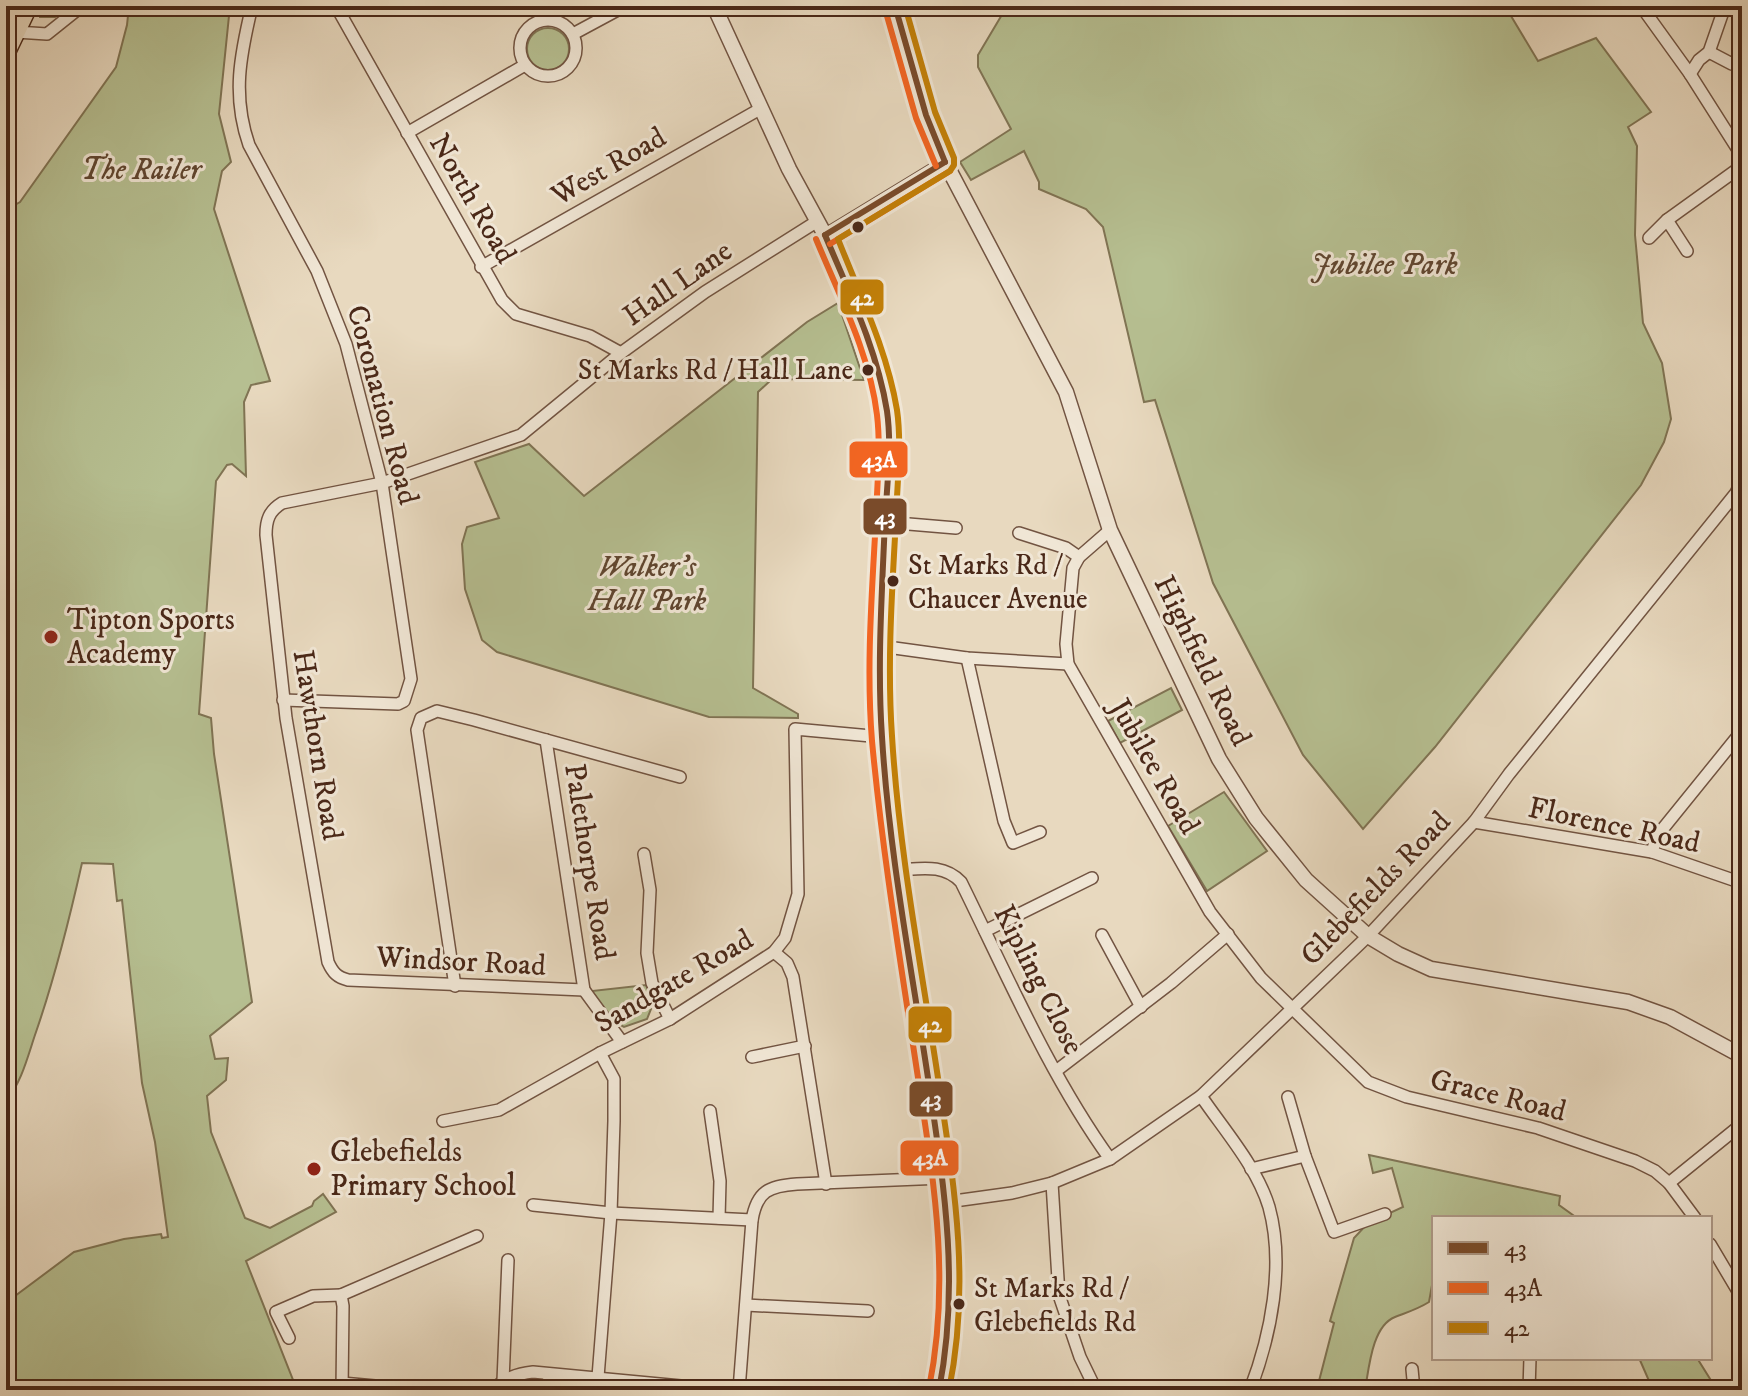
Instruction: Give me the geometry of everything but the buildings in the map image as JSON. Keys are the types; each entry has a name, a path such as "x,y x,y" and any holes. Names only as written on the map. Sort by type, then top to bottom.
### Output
{"main road":[{"path":"6,52 28,6"}],"street":[{"path":"16,32 47,34 82,6"},
{"name":"Coronation Road","path":"252,6 237,88 243,129 317,271 346,344 382,483 411,679 408,693 398,704 283,700"},
{"name":"North Road","path":"336,6 502,300 516,314 590,336 621,353"},
{"path":"573,34 625,6"},
{"path":"714,6 760,109 825,235 872,349 887,413 888,461 880,646 882,737 896,870 947,1202 951,1280 948,1345 939,1390"},
{"name":"Highfield Road","path":"895,6 926,115 945,162 1066,392 1110,530 1219,759 1250,807 1306,880 1368,936 1431,969 1628,1002 1651,1009 1742,1056"},
{"path":"1641,6 1690,74 1742,156"},
{"path":"1690,74 1709,52 1725,6"},
{"path":"544,20 555,21 573,34 577,48 573,62 564,73 550,77 536,74 525,65 520,54 520,43 533,24 544,20"},
{"path":"1709,52 1732,64 1742,61"},
{"path":"407,133 525,65"},
{"name":"West Road","path":"481,267 760,109"},
{"path":"825,235 945,162"},
{"path":"1649,238 1667,220 1742,166"},
{"path":"1667,220 1687,251"},
{"name":"Hall Lane","path":"268,517 282,503 382,483 521,435 621,353 705,292 816,222"},
{"name":"Glebefields Road","path":"947,1202 1012,1193 1052,1183 1110,1159 1201,1096 1368,936 1474,822 1509,774 1736,493 1742,480"},
{"name":"Hawthorn Road","path":"268,517 266,535 283,700 328,962 337,977"},
{"path":"885,522 956,528"},
{"path":"1019,533 1066,548 1079,557 1110,530"},
{"name":"Jubilee Road","path":"1079,557 1073,568 1066,644 1068,664 1204,903 1261,978 1292,1011"},
{"path":"880,646 967,658 1068,664"},
{"path":"967,658 1000,802 1013,843 1040,832"},
{"path":"455,986 417,730 421,718 437,711 680,777"},
{"name":"Sandgate Road","path":"443,1121 499,1110 600,1053 670,1019 774,952 785,938 798,894 795,729 882,737"},
{"path":"1652,852 1657,836 1742,731"},
{"name":"Palethorpe Road","path":"546,740 584,990"},
{"name":"Florence Road","path":"1474,822 1652,852 1742,883"},
{"path":"644,854 650,890 647,953 652,983 670,1019"},
{"name":"Kipling Close","path":"896,870 937,867 961,882 1056,1071 1093,1136 1110,1159"},
{"path":"985,931 1092,878"},
{"path":"1056,1071 1141,1007 1228,934"},
{"path":"1102,935 1141,1007"},
{"path":"774,952 787,963 793,977 826,1184"},
{"name":"Windsor Road","path":"337,977 455,986 584,990"},
{"path":"584,990 622,1042"},
{"name":"Grace Road","path":"1292,1011 1368,1082 1381,1089 1538,1128 1635,1161 1655,1171 1669,1183 1694,1216"},
{"path":"752,1057 805,1046"},
{"path":"598,1377 611,1213 614,1079 600,1053"},
{"path":"1201,1096 1251,1169 1269,1206 1276,1251 1270,1318 1261,1360 1250,1390"},
{"path":"1288,1097 1305,1156 1334,1232 1385,1214"},
{"path":"710,1111 720,1181 719,1218"},
{"path":"1669,1183 1742,1124"},
{"path":"1251,1169 1305,1156"},
{"path":"739,1390 752,1220 755,1204 764,1193 778,1186 943,1178"},
{"path":"1052,1183 1059,1295 1080,1357 1096,1390"},
{"path":"533,1205 611,1213 752,1220"},
{"path":"289,1338 276,1312 313,1296 341,1295 477,1236"},
{"path":"1712,1247 1742,1298"},
{"path":"503,1381 508,1260"},
{"path":"341,1295 342,1386 419,1390"},
{"path":"746,1305 868,1311"},
{"path":"1529,1390 1530,1360"},
{"path":"1412,1369 1414,1390"},
{"path":"493,1390 518,1374 598,1377 642,1386 723,1390"},
{"path":"548,1390 549,1374"}],"green space":[{"path":"38,6 69,6 55,17 40,17"},
{"name":"The Railer","path":"129,6 230,6 219,114 231,162 222,171 214,209 270,381 251,385 244,402 246,476 232,464 227,465 216,481 199,714 211,718 252,1002 210,1036 215,1059 228,1058 226,1080 207,1096 211,1132 245,1218 270,1228 312,1206 323,1194 336,1212 246,1261 297,1390 6,1390 6,1304 11,1299 74,1252 124,1239 161,1234 162,1238 168,1237 155,1142 142,1083 122,900 117,901 113,864 82,863 43,1011 20,1077 6,1101 6,210 20,202 116,67"},
{"name":"Jubilee Park","path":"1014,6 1505,6 1538,61 1596,38 1651,112 1628,127 1637,146 1635,235 1643,323 1662,363 1671,419 1664,442 1641,485 1435,747 1363,829 1303,755 1213,583 1155,400 1144,402 1103,227 1086,209 1039,189 1039,182 1024,151 971,180 960,162 1011,129 978,67 978,55 1003,13"},
{"path":"548,28 563,34 569,49 563,64 548,70 533,64 527,49 533,34"},
{"name":"Walker's Hall Park","path":"838,303 864,380 772,379 758,392 753,688 798,714 798,718 709,717 497,652 482,640 465,589 462,544 467,527 499,518 475,462 529,444 584,496 807,322"},
{"path":"1171,688 1182,710 1120,743 1108,721"},
{"path":"1224,792 1267,851 1207,891 1168,826"},
{"path":"646,985 653,1004 647,1019 624,1027 611,1020 592,991"},
{"path":"1369,1155 1560,1196 1559,1205 1574,1216 1432,1216 1432,1285 1429,1302 1395,1317 1381,1329 1373,1349 1365,1390 1322,1390 1323,1387 1318,1385 1334,1323 1330,1321 1354,1238 1368,1223 1403,1207 1392,1168 1373,1173"},
{"path":"1640,1360 1698,1360 1717,1390 1653,1390"}],"transit line":[{"name":"43","path":"895,6 926,115 945,162"},
{"name":"42","path":"905,6 935,112 954,165 950,171 838,239 880,344 897,410 899,464 891,628 891,709 905,865 950,1156 958,1234 959,1311 949,1390"},
{"name":"43A","path":"885,9 916,118 936,166"},
{"name":"43","path":"825,235 945,162"},
{"name":"43A","path":"830,244 950,171"},
{"name":"43","path":"825,235 869,343 887,411 889,466 880,628 881,710 895,866 944,1196 948,1311 939,1390"},
{"name":"43A","path":"816,239 861,347 877,415 879,454 870,630 870,713 886,861 928,1141 937,1223 939,1305 929,1388"}],"place":[{"name":"St Marks Rd / Hall Lane","path":"868,370"},
{"name":"St Marks Rd / Chaucer Avenue","path":"893,581"},
{"name":"Tipton Sports Academy","path":"51,637"},
{"name":"Glebefields Primary School","path":"314,1169"},
{"name":"St Marks Rd / Glebefields Rd","path":"959,1304"}]}
